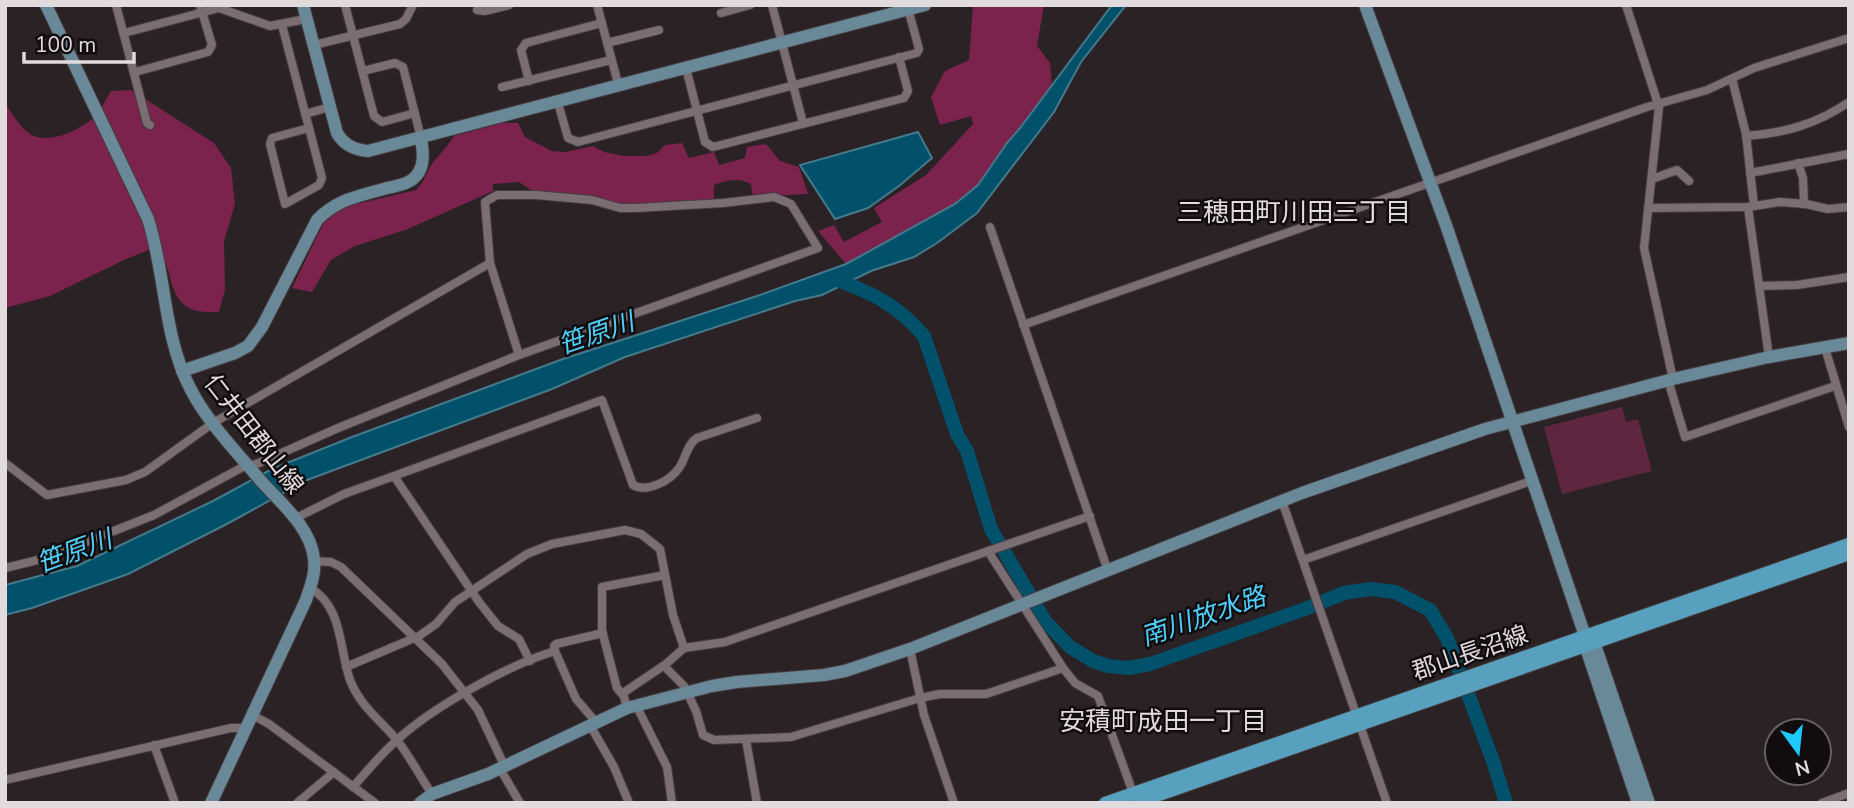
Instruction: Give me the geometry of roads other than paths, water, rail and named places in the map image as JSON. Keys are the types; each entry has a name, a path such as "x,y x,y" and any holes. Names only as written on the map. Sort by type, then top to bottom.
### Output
{"main road":[{"name":"郡山長沼線","path":"1588,641 1849,544"},
{"name":"郡山長沼線","path":"1105,803 1139,798 1453,686 1849,554"}],"street":[{"name":"仁井田郡山線","path":"46,5 148,219 155,239 173,341 182,371 213,423 308,540 314,561"},
{"path":"116,5 150,125"},
{"path":"303,5 338,135 356,149 375,150 619,87 907,7 925,5"},
{"path":"345,5 374,117 380,121 415,113"},
{"path":"314,45 400,24 406,19 413,5"},
{"path":"477,10 485,11 509,5"},
{"path":"597,5 619,87"},
{"path":"721,13 750,5"},
{"path":"772,5 803,123"},
{"path":"1365,5 1431,183 1531,481 1649,803"},
{"path":"1626,5 1659,103 1644,242 1645,257 1685,437 1835,386"},
{"path":"558,103 568,138 578,142 899,57 919,49 907,7"},
{"path":"124,33 201,8 220,8 270,26 306,19"},
{"path":"135,72 208,52 212,46 201,8"},
{"path":"529,81 521,50 526,43 602,23"},
{"path":"282,25 305,114 309,128 322,178 319,185 285,204 270,144 272,138 309,128"},
{"path":"607,43 659,30"},
{"path":"1023,325 1659,103 1707,90 1755,67 1849,38"},
{"path":"686,68 705,142 713,147 904,98 908,91 899,57"},
{"path":"502,87 611,60"},
{"path":"182,371 248,346 262,327 317,220 329,208 413,179 420,169 424,158 421,138 402,67 395,63 363,72"},
{"path":"1732,79 1746,136 1759,286 1769,357"},
{"path":"1746,136 1777,133 1812,123 1849,102"},
{"path":"305,114 330,107"},
{"path":"1750,173 1849,154"},
{"path":"1798,163 1804,204"},
{"path":"1652,179 1677,170 1689,181"},
{"path":"5,568 46,558 154,515 233,472 519,355 818,248 791,204 774,197 723,203 620,208 592,200 508,194 492,197 485,202 491,262 519,355"},
{"path":"1648,208 1751,207 1780,202 1828,209 1849,207"},
{"path":"990,227 1108,571"},
{"path":"5,463 44,494 64,494 138,476 213,423 491,262"},
{"path":"1759,286 1797,285 1849,277"},
{"path":"310,588 320,595 334,617 351,683 371,715 397,740 428,799 488,774 632,706 737,682 845,671 910,649 1282,501 1417,451 1511,420 1670,379 1849,343"},
{"path":"1825,348 1849,427"},
{"path":"292,517 344,494 602,400 633,485 637,487 664,481 678,470 691,441 757,418"},
{"path":"394,476 496,624 519,639 530,662"},
{"path":"1303,560 1531,481"},
{"path":"1282,501 1387,803"},
{"path":"622,694 664,666 684,648 725,642 1090,516"},
{"path":"346,667 415,638 436,624 455,602 536,550 552,544 625,530 641,534 657,545 662,554 673,615 684,648"},
{"path":"988,551 1063,668 1078,685 1098,696 1139,798"},
{"path":"211,803 310,588 314,561 328,561 341,567 442,664 466,694 481,715 501,766 520,803"},
{"path":"665,575 602,587 603,633 617,688 632,706 667,767 673,803"},
{"path":"603,633 554,646 576,699 593,723 629,803"},
{"path":"1588,641 1638,803"},
{"path":"910,649 931,737 954,803"},
{"path":"353,787 397,740 429,716 502,673 555,651"},
{"path":"664,666 681,681 696,711 703,735 714,740 783,738 920,698 940,694 986,694 1063,668"},
{"path":"252,715 270,724 375,803"},
{"path":"5,779 235,727 245,728"},
{"path":"746,740 757,803"},
{"path":"154,745 175,803"},
{"path":"298,803 334,772"},
{"path":"1822,803 1849,793"}],"water":[{"path":"1112,5 1126,5 1081,62 1054,112 977,213 914,257 871,271 822,295 795,301 625,357 552,389 307,480 128,574 5,615 5,585 77,566 213,501 272,469 563,359 846,264 955,204 978,185"},
{"path":"918,132 932,158 868,208 835,219 800,165"}],"waterway":[{"name":"南川放水路","path":"832,278 882,300 904,315 924,336 957,434 967,451 991,529 1045,621 1070,647 1093,661 1129,668 1150,664 1344,593 1370,589 1395,592 1430,610 1447,638 1506,803"}],"district":[{"name":"三穂田町川田三丁目","path":"1294,212"},
{"name":"安積町成田一丁目","path":"1163,721"}],"water label":[{"name":"笹原川","path":"596,333"},
{"name":"笹原川","path":"74,551"}]}
